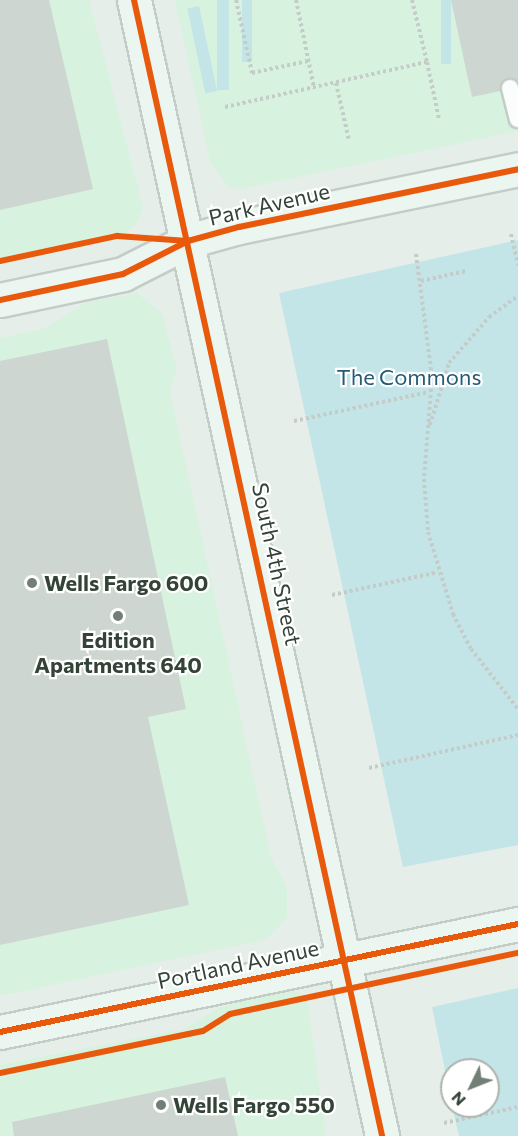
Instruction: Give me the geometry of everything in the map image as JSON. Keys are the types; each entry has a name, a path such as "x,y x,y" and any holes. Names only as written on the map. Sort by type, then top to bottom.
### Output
{"main road":[{"name":"South 4th Street","path":"135,0 382,1136"},
{"name":"Park Avenue","path":"0,300 123,274 188,241 518,170"},
{"name":"Portland Avenue","path":"0,1032 518,924"}],"lane":[{"path":"510,88 518,119"}],"path":[{"path":"236,0 252,73 308,61"},
{"path":"296,0 314,88"},
{"path":"412,0 439,119"},
{"path":"225,107 427,62"},
{"path":"336,83 349,140"},
{"path":"511,234 518,265"},
{"path":"416,254 421,281 429,392 424,479 438,572 471,649 518,709"},
{"path":"421,281 466,271"},
{"path":"428,432 449,363 489,317 518,296"},
{"path":"294,421 429,392"},
{"path":"332,595 438,572"},
{"path":"369,768 518,735"},
{"path":"444,1123 518,1107"}],"shaded area":[{"path":"0,0 89,0 143,207 137,223 125,233 0,260"},
{"path":"175,0 518,0 518,131 241,189 228,187 210,162"},
{"path":"137,293 162,314 177,369 170,392 271,857 287,888 287,918 266,939 0,996 0,338 43,329 87,302"},
{"path":"287,989 307,996 326,1136 0,1136 0,1065 184,1029 219,1008"}],"green space":[{"path":"217,0 229,0 229,90 217,90"},
{"path":"242,0 252,0 252,62 242,62"},
{"path":"441,0 451,0 451,64 441,64"},
{"path":"199,6 217,91 205,94 187,8"},
{"name":"The Commons","path":"518,240 518,845 403,867 279,293"},
{"path":"518,988 518,1136 459,1136 455,1118 500,1118 500,1058 443,1058 432,1007"}],"building":[{"path":"0,0 49,0 93,189 0,210"},
{"path":"451,0 518,0 518,81 507,78 500,91 472,97"},
{"path":"107,339 186,709 148,717 189,905 0,945 0,361"},
{"name":"Wells Fargo 550","path":"225,1077 238,1136 14,1136 12,1122"}],"cycle path":[{"path":"134,0 382,1136"},
{"path":"0,300 123,274 188,241 239,227 518,169"},
{"path":"0,261 117,236 188,241"},
{"path":"0,1032 518,924"},
{"path":"0,1073 203,1031 230,1014 518,953"}],"place":[{"name":"Wells Fargo 600","path":"32,583"},
{"name":"Edition Apartments 640","path":"118,616"},
{"name":"Wells Fargo 550","path":"161,1105"}]}
